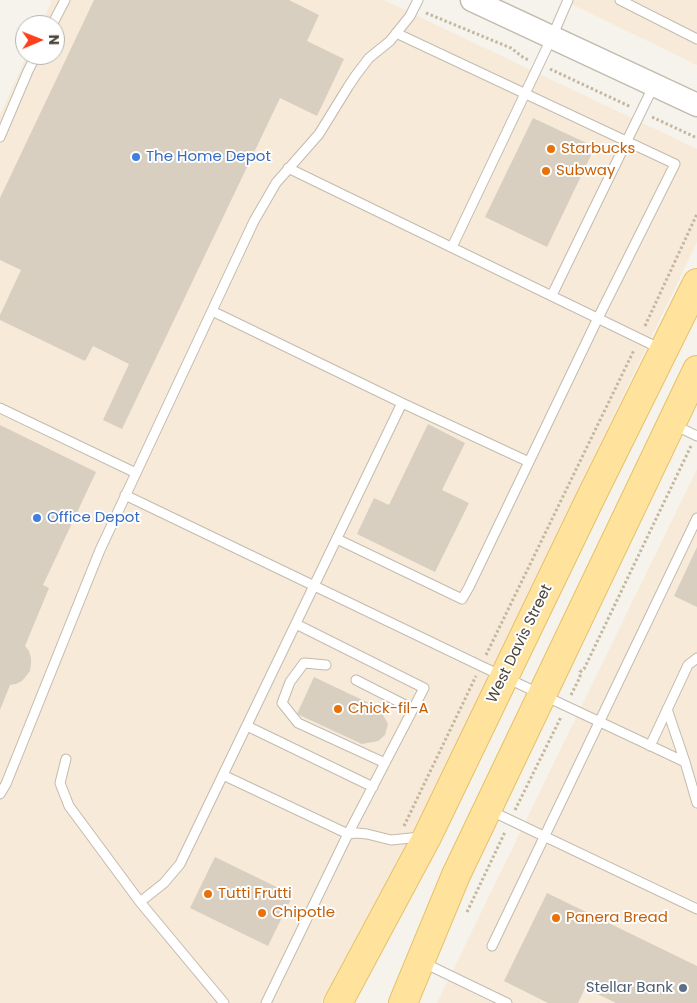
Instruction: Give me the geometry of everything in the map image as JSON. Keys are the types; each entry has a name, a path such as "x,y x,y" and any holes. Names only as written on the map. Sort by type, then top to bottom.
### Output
{"main road":[{"name":"West Davis Street","path":"338,1003 426,837 493,671 664,350 697,283"},
{"path":"403,1003 456,875 696,376"}],"street":[{"path":"472,0 697,105"}],"lane":[{"path":"57,15 64,0"},
{"path":"0,794 10,776 100,550 254,221 276,183 319,134 348,87 369,58 390,41 410,16 418,0"},
{"path":"452,247 568,0"},
{"path":"620,0 697,38"},
{"path":"337,539 462,598 675,164 396,33"},
{"path":"0,137 31,65"},
{"path":"552,295 654,85"},
{"path":"288,168 664,350"},
{"path":"212,311 529,462"},
{"path":"140,902 164,883 180,864 402,403"},
{"path":"0,408 136,473"},
{"path":"672,424 697,436"},
{"path":"125,495 685,762"},
{"path":"492,946 697,518"},
{"path":"266,1003 348,834 424,688 296,624"},
{"path":"650,746 688,666 697,658"},
{"path":"326,665 304,663 290,682 282,704 298,723 385,763"},
{"path":"356,680 413,708"},
{"path":"667,709 697,803"},
{"path":"247,726 373,787"},
{"path":"66,759 60,783 69,806 140,902 224,1003"},
{"path":"223,775 348,834 367,834 382,839 398,840 426,837"},
{"path":"488,810 697,909"},
{"path":"420,961 508,1003"}],"path":[{"path":"398,840 493,671 640,338 697,214"}],"shaded area":[{"path":"52,0 384,0 697,149 697,242 389,884 321,1003 0,1003 0,115 22,65 65,65 65,15 45,15"},
{"path":"563,0 697,0 697,65"},
{"path":"697,469 697,1003 437,1003"}],"building":[{"name":"The Home Depot","path":"94,0 289,0 319,15 307,41 344,59 317,116 280,98 122,429 103,420 129,364 93,346 85,361 0,320 0,315 21,270 0,260 0,198 63,65 65,65 65,61"},
{"path":"533,118 595,147 547,247 485,217"},
{"path":"428,424 465,443 442,490 469,503 435,572 357,534 374,498 389,505"},
{"name":"Office Depot","path":"0,425 96,472 43,585 49,588 25,646 31,658 30,671 22,681 10,685 0,710"},
{"path":"697,547 697,607 674,596"},
{"name":"Chick-fil-A","path":"314,677 373,705 382,713 388,724 385,735 378,741 362,744 297,714"},
{"path":"215,857 293,895 268,946 190,908"},
{"path":"547,893 697,966 697,1003 616,1003 585,988 578,1003 548,1003 504,981"}],"place":[{"name":"Starbucks","path":"551,149"},
{"name":"The Home Depot","path":"136,157"},
{"name":"Subway","path":"546,171"},
{"name":"Office Depot","path":"37,518"},
{"name":"Chick-fil-A","path":"338,709"},
{"name":"Tutti Frutti","path":"208,894"},
{"name":"Chipotle","path":"262,913"},
{"name":"Panera Bread","path":"556,918"},
{"name":"Stellar Bank","path":"683,988"}]}
